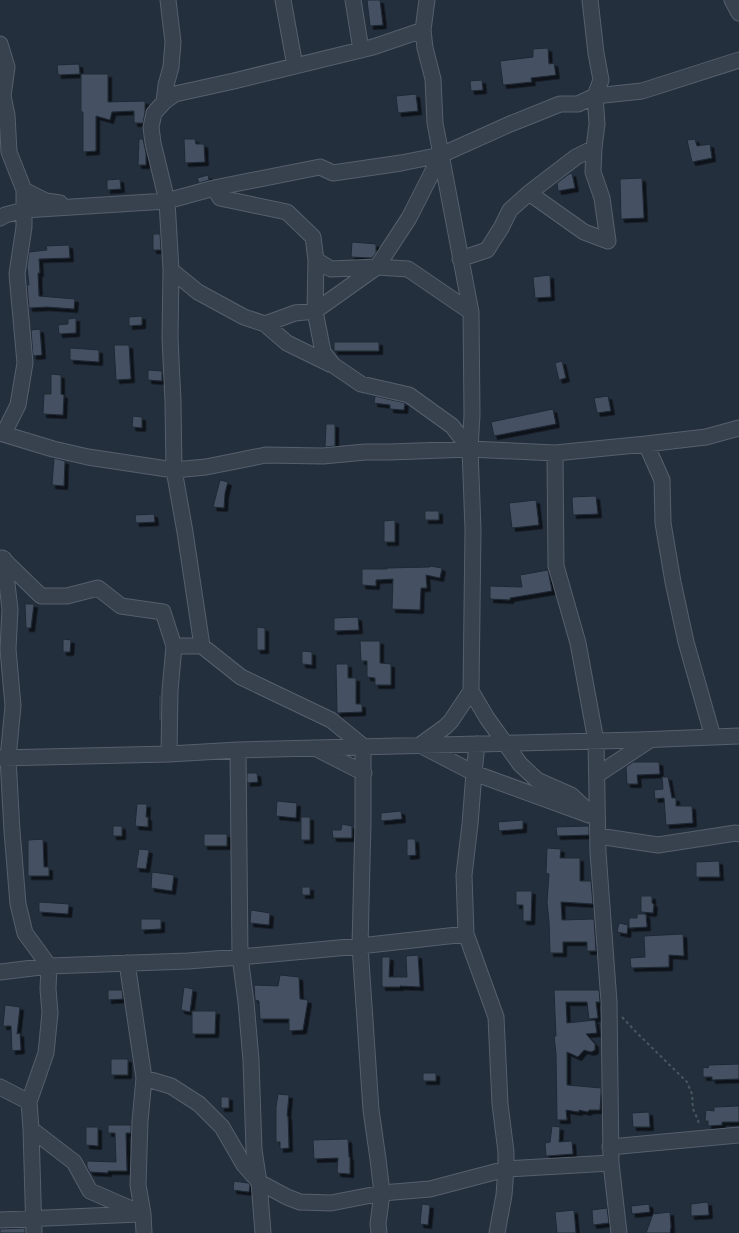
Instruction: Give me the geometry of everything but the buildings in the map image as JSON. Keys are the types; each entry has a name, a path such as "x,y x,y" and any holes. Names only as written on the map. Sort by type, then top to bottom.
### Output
{"street":[{"path":"164,102 166,85 171,67 173,42 168,0"},
{"path":"283,0 295,66"},
{"path":"353,0 361,50"},
{"path":"427,0 423,30 425,48 433,79 435,123 471,312 472,415 470,449 473,529 471,690 487,718 520,764 538,780 571,795 598,818"},
{"path":"529,193 584,232 608,241 602,198 593,172 597,124 595,96 601,80 596,53 590,0"},
{"path":"732,0 739,13"},
{"path":"202,646 174,470 170,338 171,270 167,201 153,143 151,127 154,113 164,102 175,94 373,47 423,30"},
{"path":"0,44 9,152 24,190 24,226 17,274 25,363 18,405 2,433 31,443 88,457 174,470 206,467 266,455 323,456 365,452 470,449 555,453 646,444 706,436 739,428"},
{"path":"0,218 24,210 167,201 214,188 320,167 333,173 401,163 441,155 510,124 560,104 578,104 595,96 642,91 739,60"},
{"path":"460,259 487,250 510,210 529,193 576,157 594,148"},
{"path":"265,324 295,313 315,311 377,267 409,218 441,155"},
{"path":"214,188 220,198 287,212 313,237 316,260 315,311 322,352 332,365"},
{"path":"24,190 46,201 73,206"},
{"path":"316,260 331,269 377,267 408,269 471,312"},
{"path":"171,270 198,292 244,317 265,324 287,343 332,365 361,384 409,395 452,426 470,449"},
{"path":"646,444 662,480 663,523 673,582 686,642 713,737"},
{"path":"555,453 556,566 578,643 596,741 598,860 608,1002 610,1148 619,1233"},
{"path":"1,558 40,596 67,596 98,588 121,606 163,612 174,646 170,691 169,754"},
{"path":"1,558 10,609 4,648 13,706 4,758 18,904 26,933 49,966 48,989 50,1013 46,1053 29,1102 34,1226"},
{"path":"174,646 202,646 241,678 331,720 363,746 364,773 360,946 371,1110 382,1193 378,1224 379,1233"},
{"path":"420,745 451,721 471,690"},
{"path":"4,758 169,754 363,746 650,740 739,736"},
{"path":"597,775 650,740"},
{"path":"477,744 464,875 466,934 496,1017 500,1104 506,1152 504,1195 497,1233"},
{"path":"420,745 474,773 598,818"},
{"path":"314,748 364,773"},
{"path":"238,750 240,957 251,1060 254,1150 259,1182 262,1233"},
{"path":"598,836 658,844 736,833 739,834"},
{"path":"0,972 49,966 188,961 240,957 360,946 466,934"},
{"path":"127,963 144,1078 140,1121 138,1185 143,1214 144,1233"},
{"path":"144,1078 171,1086 199,1104 222,1127 244,1165 259,1182 287,1197 300,1202 331,1203 382,1193 430,1189 506,1169 611,1164"},
{"path":"0,1087 29,1102"},
{"path":"31,1128 74,1162 90,1191 143,1214"},
{"path":"610,1148 739,1135"},
{"path":"0,1220 34,1226 143,1214"}],"path":[{"path":"608,1002 687,1082 692,1094 693,1109 699,1126 708,1138"}]}
